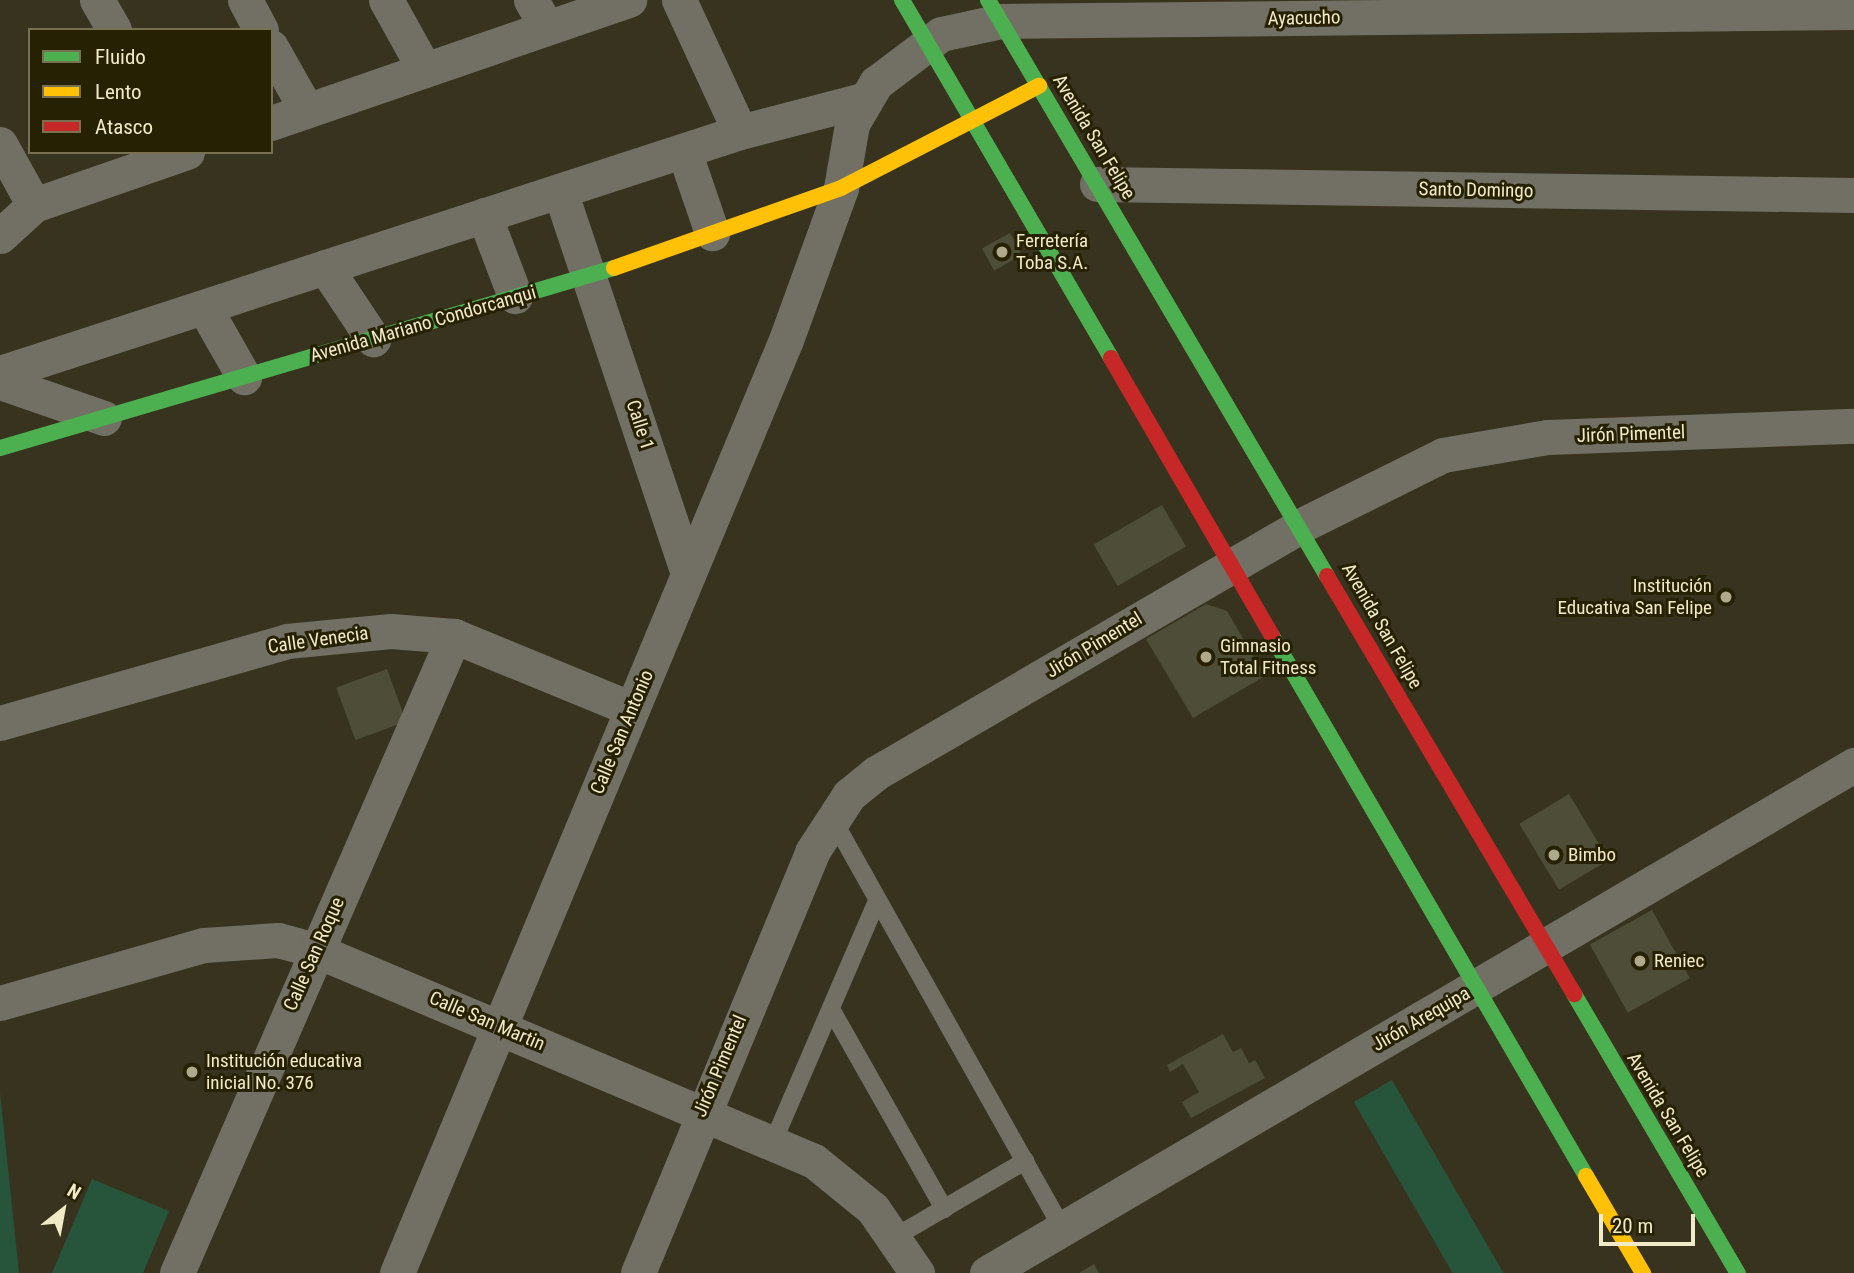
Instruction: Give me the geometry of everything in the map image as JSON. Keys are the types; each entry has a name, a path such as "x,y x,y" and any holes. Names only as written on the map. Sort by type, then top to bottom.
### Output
{"main road":[{"path":"902,0 1643,1273"},
{"path":"926,0 926,42"},
{"name":"Avenida San Felipe","path":"997,7 1039,86 1300,526 1542,948 1738,1273"},
{"name":"Avenida Mariano Condorcanqui","path":"0,448 591,276 841,188 976,123 1039,86"}],"street":[{"path":"97,0 113,28"},
{"path":"244,0 260,28"},
{"path":"386,0 425,70"},
{"path":"273,122 425,70 539,14 629,0"},
{"path":"679,0 740,132"},
{"name":"Ayacucho","path":"926,42 997,7 1854,12"},
{"path":"0,373 740,132 863,100 926,42"},
{"path":"273,51 307,111"},
{"path":"841,188 863,100"},
{"path":"0,144 34,205"},
{"path":"684,151 712,233"},
{"path":"0,236 34,205 180,154"},
{"name":"Santo Domingo","path":"1097,184 1854,195"},
{"name":"Calle San Antonio","path":"397,1273 688,574 841,188"},
{"name":"Calle 1","path":"560,191 591,276 688,574"},
{"path":"484,215 516,296"},
{"path":"325,267 373,339"},
{"path":"204,307 244,377"},
{"path":"0,382 104,418"},
{"name":"Jirón Pimentel","path":"638,1273 701,1110 832,818 876,773 1232,564 1300,526 1432,460 1492,442 1854,426"},
{"name":"Calle Venecia","path":"0,723 287,640 391,631 454,636 632,709"},
{"name":"Calle San Roque","path":"177,1273 315,950 454,636"},
{"name":"Jirón Arequipa","path":"987,1273 1854,765"},
{"name":"Calle San Martin","path":"0,1003 204,945 278,940 315,950 774,1140 847,1185 895,1237 917,1273"}],"lane":[{"path":"832,818 1063,1229"},
{"path":"774,1140 877,901"},
{"path":"831,1009 944,1209"},
{"path":"895,1237 1025,1161"}],"green space":[{"path":"1392,1080 1503,1273 1453,1273 1354,1102"},
{"path":"0,1092 19,1273 0,1273"},
{"path":"92,1179 169,1211 143,1273 52,1273"}],"building":[{"name":"Ferretería Toba S.A.","path":"1010,233 1022,255 994,270 982,249"},
{"path":"1162,505 1186,547 1118,586 1094,544"},
{"name":"Gimnasio Total Fitness","path":"1206,604 1227,611 1265,676 1193,718 1146,639"},
{"path":"387,669 406,722 355,740 336,687"},
{"path":"1569,794 1609,860 1559,890 1519,824"},
{"name":"Reniec","path":"1652,910 1690,978 1628,1013 1590,944"},
{"path":"1223,1034 1233,1052 1241,1048 1249,1063 1255,1060 1265,1078 1191,1118 1182,1102 1199,1092 1183,1064 1170,1072 1167,1065"},
{"path":"1094,1264 1099,1273 1079,1273"}],"traffic: fast":[{"path":"902,0 1111,358"},
{"path":"988,0 1327,576"},
{"path":"0,448 614,268"},
{"path":"1272,636 1586,1176"},
{"path":"1574,994 1738,1273"}],"traffic: slow":[{"path":"614,268 841,188 1039,86"},
{"path":"1586,1176 1643,1273"}],"traffic: jam":[{"path":"1111,358 1272,636"},
{"path":"1327,576 1574,994"}],"place":[{"name":"Ferretería Toba S.A.","path":"1002,252"},
{"name":"Institución Educativa San Felipe","path":"1726,597"},
{"name":"Gimnasio Total Fitness","path":"1206,657"},
{"name":"Bimbo","path":"1554,855"},
{"name":"Reniec","path":"1640,961"},
{"name":"Institución educativa inicial No. 376","path":"192,1072"}]}
